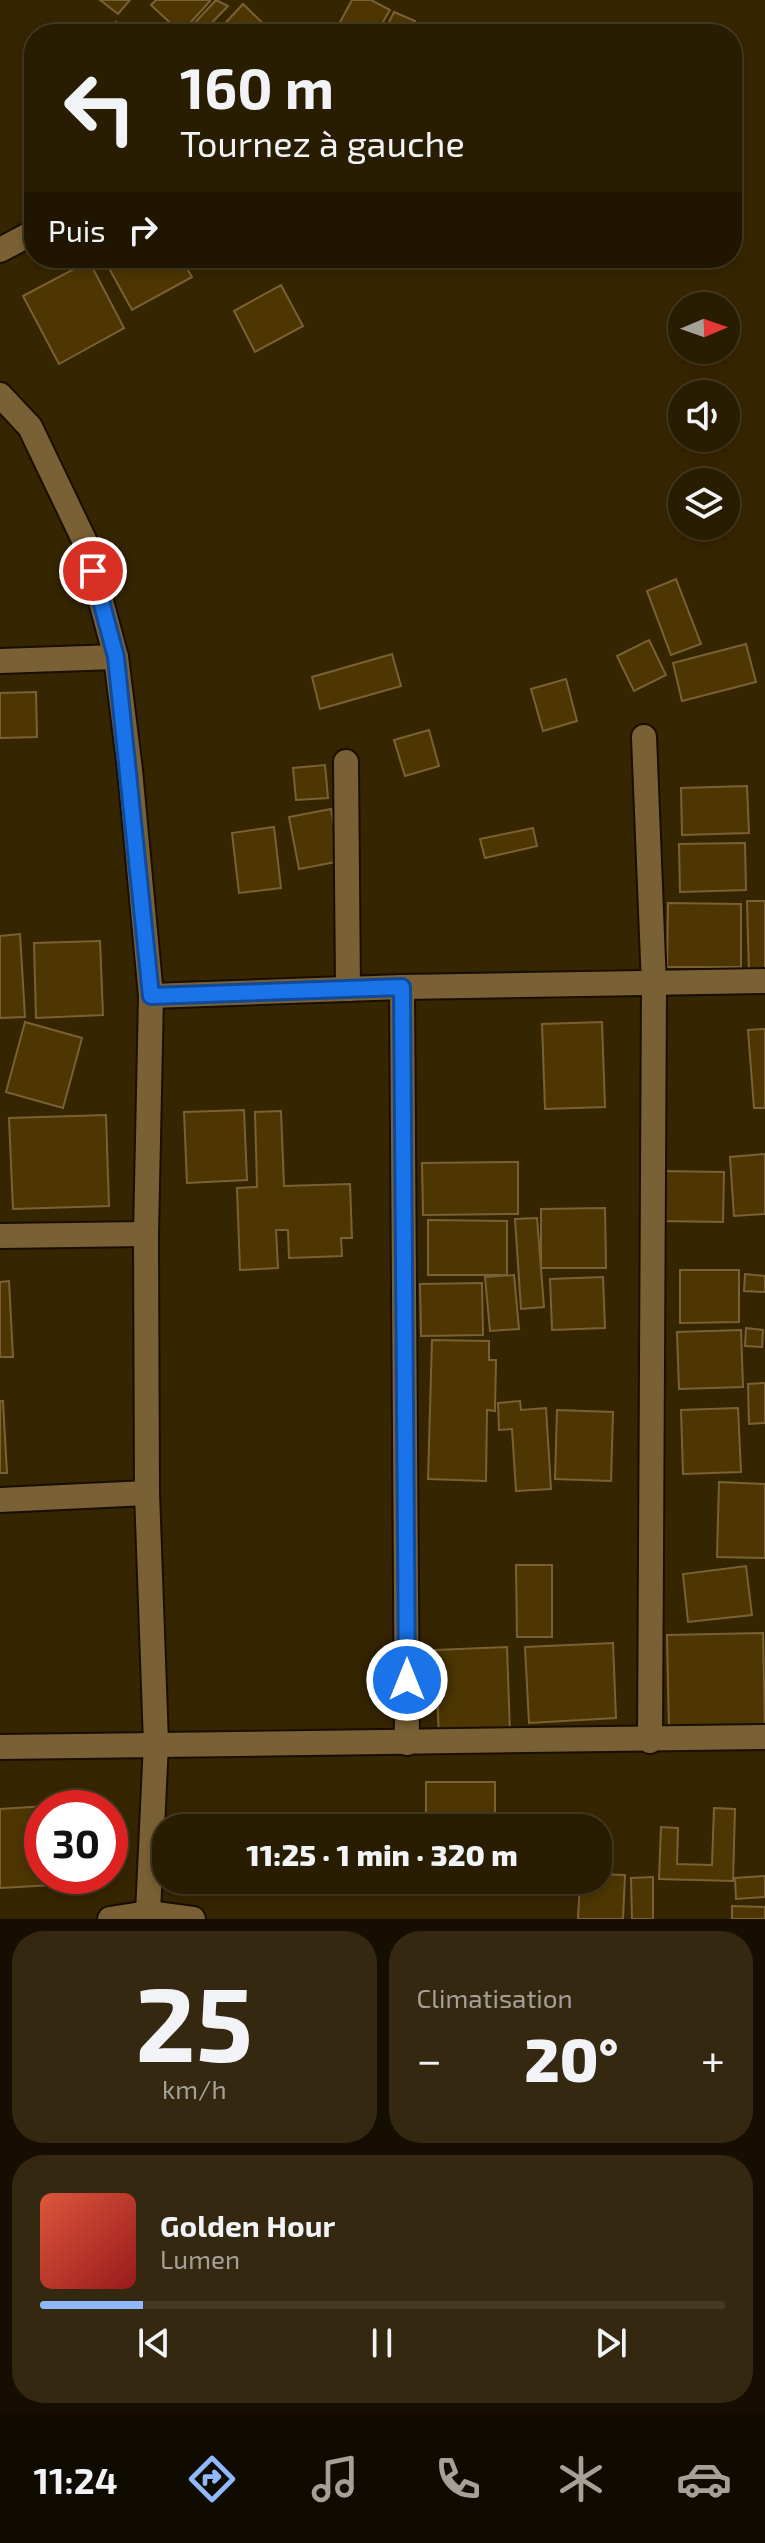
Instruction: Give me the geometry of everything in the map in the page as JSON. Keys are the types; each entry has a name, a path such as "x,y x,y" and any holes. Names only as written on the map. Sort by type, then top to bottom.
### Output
{"street":[{"path":"0,250 24,237"},
{"path":"0,395 30,427 85,542 116,657 151,996 146,1234 147,1493 156,1743 148,1913"},
{"path":"0,661 116,657"},
{"path":"644,737 654,985 650,1741"},
{"path":"346,762 348,989"},
{"path":"151,996 402,987 765,981"},
{"path":"402,987 407,1743"},
{"path":"0,1236 146,1234"},
{"path":"0,1500 147,1493"},
{"path":"0,1747 156,1743 650,1741 765,1737"},
{"path":"110,1919 148,1913 193,1919"}],"building":[{"path":"100,0 130,0 118,14"},
{"path":"156,0 210,1 189,24 171,24 151,5"},
{"path":"216,0 228,6 211,24 194,24"},
{"path":"352,0 371,0 390,10 382,24 339,24"},
{"path":"243,4 264,24 224,24"},
{"path":"394,12 415,21 413,24 388,24"},
{"path":"76,268 93,268 124,328 59,364 23,296"},
{"path":"109,268 187,268 192,277 132,310"},
{"path":"281,285 303,326 255,352 234,311"},
{"path":"676,579 701,644 671,655 647,591"},
{"path":"649,640 666,675 634,691 617,656"},
{"path":"746,644 756,682 682,701 673,663"},
{"path":"392,654 401,686 320,709 312,677"},
{"path":"566,679 577,721 543,731 531,689"},
{"path":"36,692 37,737 0,738 0,693"},
{"path":"429,730 439,766 405,776 394,740"},
{"path":"325,765 328,798 296,800 293,768"},
{"path":"747,786 749,833 682,835 681,788"},
{"path":"331,809 341,861 299,869 289,817"},
{"path":"274,827 281,888 239,893 232,833"},
{"path":"533,828 537,846 485,858 480,839"},
{"path":"745,843 746,890 680,892 679,844"},
{"path":"747,901 765,901 765,974 749,974"},
{"path":"668,903 741,904 741,967 667,967"},
{"path":"20,934 25,1017 0,1018 0,936"},
{"path":"100,941 103,1015 36,1018 34,943"},
{"path":"25,1022 82,1038 63,1108 6,1092"},
{"path":"602,1022 605,1107 545,1109 542,1024"},
{"path":"765,1029 765,1108 754,1108 748,1030"},
{"path":"244,1110 247,1180 187,1183 184,1112"},
{"path":"281,1111 284,1186 350,1184 352,1238 341,1238 342,1256 289,1258 288,1230 276,1230 278,1268 240,1270 237,1188 257,1187 255,1112"},
{"path":"106,1115 109,1206 13,1209 9,1118"},
{"path":"765,1154 765,1214 734,1216 730,1157"},
{"path":"518,1162 518,1214 423,1215 422,1163"},
{"path":"660,1171 724,1172 723,1222 659,1221"},
{"path":"605,1208 606,1268 541,1268 541,1209"},
{"path":"537,1218 544,1307 521,1309 515,1219"},
{"path":"428,1220 507,1221 507,1275 428,1275"},
{"path":"680,1270 739,1270 739,1322 680,1323"},
{"path":"745,1274 765,1276 765,1292 744,1291"},
{"path":"514,1275 519,1329 490,1331 485,1277"},
{"path":"603,1277 605,1328 552,1330 550,1279"},
{"path":"9,1281 13,1357 0,1357 0,1282"},
{"path":"482,1283 483,1335 421,1336 420,1284"},
{"path":"746,1328 763,1330 762,1347 745,1346"},
{"path":"741,1330 743,1387 679,1389 677,1332"},
{"path":"432,1340 489,1341 489,1360 496,1360 495,1411 487,1410 486,1481 428,1479"},
{"path":"765,1383 765,1423 749,1424 748,1384"},
{"path":"0,1401 3,1401 7,1473 0,1473"},
{"path":"520,1401 521,1410 546,1408 551,1489 516,1491 512,1429 499,1430 498,1403"},
{"path":"738,1408 741,1472 683,1474 681,1410"},
{"path":"557,1410 613,1412 611,1481 555,1479"},
{"path":"719,1482 765,1484 765,1558 717,1557"},
{"path":"516,1565 552,1565 552,1637 517,1637"},
{"path":"746,1566 752,1615 688,1622 683,1574"},
{"path":"763,1633 765,1728 669,1730 667,1635"},
{"path":"613,1643 616,1718 529,1723 525,1647"},
{"path":"507,1647 510,1733 439,1736 435,1650"},
{"path":"426,1782 495,1782 495,1814 426,1814"},
{"path":"24,1807 24,1887 0,1888 0,1809"},
{"path":"714,1808 735,1809 733,1881 659,1879 661,1827 678,1828 677,1864 712,1865"},
{"path":"612,1875 625,1875 623,1919 578,1919 579,1894 612,1894"},
{"path":"765,1876 765,1897 736,1899 735,1878"},
{"path":"653,1877 653,1919 632,1919 631,1878"},
{"path":"732,1906 765,1907 765,1919 732,1919"}],"route":[{"path":"93,571 116,657 151,996 402,987 407,1680"}]}
